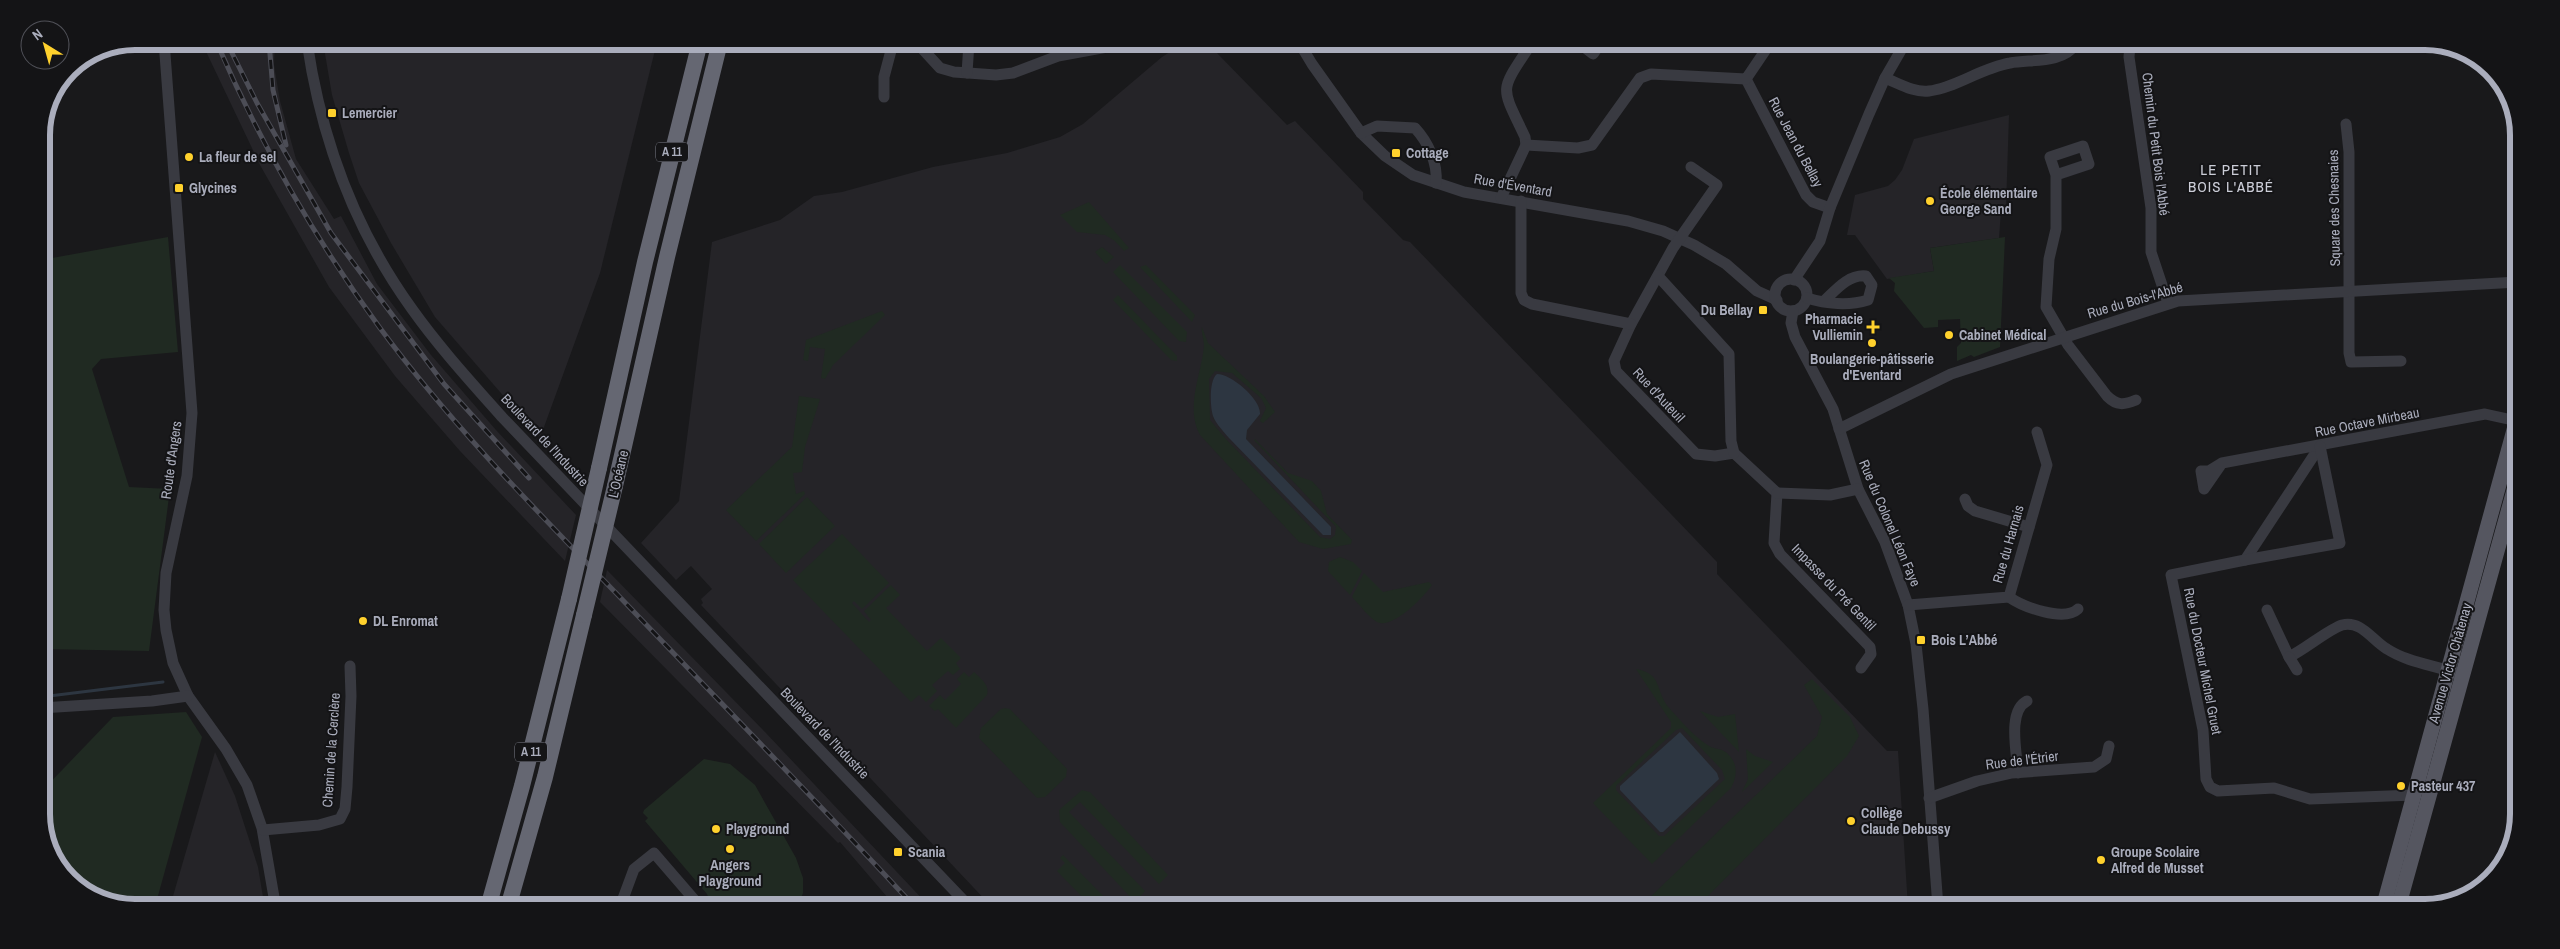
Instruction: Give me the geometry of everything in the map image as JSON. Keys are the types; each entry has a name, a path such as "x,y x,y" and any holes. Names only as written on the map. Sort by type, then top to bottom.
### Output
{"highway":[{"name":"L’Océane","path":"490,899 522,786 569,598 645,262 698,50"},
{"name":"L’Océane","path":"510,899 545,777 616,486 667,257 718,50"}],"main road":[{"name":"Avenue Victor Châtenay","path":"2400,899 2434,749 2510,463"},
{"name":"Avenue Victor Châtenay","path":"2455,673 2510,501"},
{"name":"Avenue Victor Châtenay","path":"2385,899 2414,795 2434,749"}],"street":[{"name":"Route d'Angers","path":"165,50 192,413 187,476 171,543 164,610 174,663 188,696 237,767 247,785 262,829 273,899"},
{"name":"Boulevard de l'Industrie","path":"309,50 323,120 347,194 391,279 432,337 502,417 962,899"},
{"path":"884,97 884,76 892,50"},
{"path":"923,50 940,68 967,73 1013,73 1051,58 1090,50"},
{"path":"967,73 969,50"},
{"name":"Rue d'Éventard","path":"1304,50 1361,133 1385,156 1413,175 1464,192 1628,221 1680,238 1694,244 1726,264 1757,291 1776,296"},
{"path":"1501,198 1526,145 1525,137 1505,90 1507,80 1528,50"},
{"path":"1526,145 1578,148 1592,145 1598,140 1636,82 1645,76 1651,74 1746,79 1766,50"},
{"path":"1794,280 1820,241 1830,208 1885,78 1901,50"},
{"path":"1885,78 1908,88 1928,92 1987,68 2010,62 2063,56 2070,50"},
{"name":"Chemin du Petit Bois l'Abbé","path":"2130,50 2151,208 2151,252 2168,303"},
{"name":"Rue Jean du Bellay","path":"1746,79 1806,195 1813,202 1830,208"},
{"name":"Square des Chesnaies","path":"2346,124 2349,152 2350,353 2352,362 2401,361"},
{"path":"1361,133 1377,126 1415,128 1423,136 1434,162 1436,183"},
{"name":"Rue d'Auteuil","path":"1691,167 1717,185 1680,238 1631,324 1614,361 1616,371 1696,454 1715,456 1734,453"},
{"path":"2056,175 2056,229 2050,259 2046,301 2048,313 2110,400 2124,405 2136,400"},
{"path":"1521,201 1520,293 1524,300 1532,304 1631,324"},
{"path":"1658,276 1729,354 1731,441 1734,453 1777,494 1830,495 1858,489"},
{"path":"1794,280 1804,286 1807,298 1804,305 1793,311 1782,308 1776,296 1783,282 1794,280"},
{"name":"Rue du Bois-l'Abbé","path":"1839,428 1857,422 1906,394 1951,374 2168,303 2187,299 2510,282"},
{"path":"1807,298 1823,302"},
{"name":"Rue du Colonel Léon Faye","path":"1793,311 1792,326 1795,336 1823,389 1839,428 1844,451 1858,489 1885,542 1908,605 1916,644 1922,692 1937,899"},
{"name":"Rue Octave Mirbeau","path":"2222,463 2485,414 2510,420"},
{"name":"Rue du Harnais","path":"1908,605 2009,597 2047,465 2037,432"},
{"path":"2245,560 2340,543 2320,446"},
{"path":"2245,560 2320,446"},
{"name":"Impasse du Pré Gentil","path":"1777,494 1774,544 1780,554 1870,647 1871,654 1861,668"},
{"path":"1965,499 1968,506 1975,511 2029,527"},
{"name":"Rue du Docteur Michel Gruet","path":"2245,560 2171,574 2203,730 2207,783 2218,791 2274,788 2310,799 2414,795"},
{"path":"2009,597 2018,603 2061,615 2071,614 2078,608"},
{"path":"2267,610 2289,658 2297,670"},
{"path":"2289,658 2306,649 2337,627 2352,625 2363,629 2392,653 2455,673"},
{"name":"Chemin de la Cerclère","path":"262,829 319,825 340,819 345,809 351,696 350,666"},
{"path":"50,707 188,696"},
{"path":"2018,773 2014,718 2018,708 2027,701"},
{"name":"Rue de l'Étrier","path":"1929,798 1976,781 2018,773 2099,766 2106,760 2109,746"},
{"path":"622,899 634,869 654,853 694,899"}],"shaded area":[{"path":"205,50 275,50 274,65 280,101 296,159 334,219 341,216 377,284 431,355 496,430 576,515 565,561 460,451 395,376 329,287 260,165"},
{"path":"324,50 655,50 600,273 540,438 435,317 391,243 359,183 332,95"},
{"path":"1173,50 1208,50 1216,52 1287,125 1295,121 1363,192 1363,199 1403,240 1410,242 1717,562 1717,574 1887,751 1898,751 1907,899 984,899 856,763 853,765 701,605 703,603 701,599 712,589 691,566 676,580 641,543 679,501 712,242 780,220 814,196 842,192 933,167 1007,153 1060,137 1083,124 1162,57"},
{"name":"École élémentaire George Sand","path":"2009,115 2006,207 2001,211 1999,238 1930,248 1934,271 1887,279 1855,235 1847,235 1855,195 1888,186 1895,180 1902,170 1914,139"},
{"path":"1089,202 1129,248 1124,251 1115,241 1105,235 1077,232 1060,215"},
{"path":"168,237 178,352 101,359 92,369 129,487 170,489 149,651 50,649 50,258"},
{"path":"2005,237 2000,347 1957,361 1957,347 1961,343 1960,319 1938,320 1938,327 1924,328 1894,291 1895,283 1889,278 1934,271 1930,248"},
{"path":"1102,247 1114,257 1106,264 1095,252"},
{"path":"1120,265 1187,332 1186,342 1179,341 1113,272"},
{"path":"1146,265 1195,315 1192,322 1140,267"},
{"path":"1118,295 1177,356 1177,361 1171,360 1113,300"},
{"path":"882,311 885,315 833,365 825,379 821,378 825,349 810,347 808,361 803,360 806,340"},
{"path":"1202,327 1208,343 1264,396 1275,412 1263,423 1260,421 1266,408 1261,398 1232,373 1215,371 1209,379 1210,420 1320,537 1330,539 1335,535 1336,527 1254,440 1288,473 1312,481 1321,491 1327,514 1352,540 1351,544 1323,549 1299,542 1200,435 1194,414 1194,402 1204,346"},
{"path":"799,396 820,399 805,447 802,472 793,473 796,494 804,491 805,494 756,541 726,510 792,447"},
{"path":"807,497 835,526 786,573 759,544"},
{"path":"842,534 889,583 862,609 854,601 852,603 869,622 871,620 864,611 891,585 900,595 886,608 927,651 941,638 961,658 956,663 960,669 953,675 948,671 932,685 937,691 926,702 919,695 911,702 793,580"},
{"path":"1340,557 1353,562 1362,571 1350,595 1328,571 1329,562"},
{"path":"607,570 765,732 922,899 889,899 840,842 838,843 600,602"},
{"path":"1364,573 1383,592 1429,582 1432,585 1422,597 1399,617 1383,623 1377,622 1352,597"},
{"path":"1636,669 1645,671 1655,679 1665,702 1692,732 1710,746 1722,750 1729,755 1734,762 1736,774 1731,788 1652,864 1593,803 1671,728 1671,722","holes":["1682,728 1722,770 1725,779 1664,836 1659,836 1616,790 1616,786 1676,730"]},
{"path":"964,672 969,677 974,672 984,682 988,691 987,695 956,728 938,709 935,711 929,706 940,695 945,700 961,684 957,679"},
{"path":"1812,679 1850,717 1859,736 1847,756 1705,899 1648,899 1817,736 1822,717 1804,685"},
{"path":"1001,709 1010,709 1067,769 1066,777 1045,797 1037,798 979,738 981,728"},
{"path":"1700,711 1718,717 1735,714 1739,752"},
{"path":"186,712 202,737 157,899 124,898 108,894 88,885 75,874 61,857 52,831 50,820 50,783 113,717"},
{"path":"1746,749 1755,756 1773,762 1742,792 1748,779"},
{"path":"215,752 235,796 258,867 263,899 172,899"},
{"name":"Playground","path":"704,759 730,764 755,785 796,858 803,878 803,893 801,899 709,899 707,894 645,821 648,818 643,813 644,810"},
{"path":"1082,790 1090,792 1168,875 1159,884 1080,802 1069,812 1145,891 1138,899 1132,899 1060,822 1059,810"},
{"path":"1063,855 1106,899 1084,899 1057,871 1065,863 1060,858"}],"water":[{"path":"1217,374 1230,378 1244,388 1256,401 1260,414 1247,430 1246,439 1331,527 1331,535 1323,535 1218,425 1213,416 1211,406 1211,387"},
{"path":"1680,732 1717,773 1719,779 1663,832 1660,832 1620,790 1620,786"}],"waterway":[{"path":"50,696 163,682"}],"railway":[{"path":"220,50 270,153 311,225 356,294 407,363 463,431 523,496 907,899"},
{"path":"230,50 257,103 331,233 444,384 529,478"},
{"path":"270,50 273,90 286,145"}],"place":[{"name":"Lemercier","path":"332,113"},
{"name":"Cottage","path":"1396,153"},
{"name":"La fleur de sel","path":"189,157"},
{"name":"Glycines","path":"179,188"},
{"name":"École élémentaire George Sand","path":"1930,201"},
{"name":"Du Bellay","path":"1763,310"},
{"name":"Pharmacie Vulliemin","path":"1873,327"},
{"name":"Cabinet Médical","path":"1949,335"},
{"name":"Boulangerie-pâtisserie d'Eventard","path":"1872,343"},
{"name":"DL Enromat","path":"363,621"},
{"name":"Bois L’Abbé","path":"1921,640"},
{"name":"Pasteur 437","path":"2401,786"},
{"name":"Collège Claude Debussy","path":"1851,821"},
{"name":"Playground","path":"716,829"},
{"name":"Angers Playground","path":"730,849"},
{"name":"Scania","path":"898,852"},
{"name":"Groupe Scolaire Alfred de Musset","path":"2101,860"}],"district":[{"name":"LE PETIT BOIS L'ABBÉ","path":"2231,178"}]}
